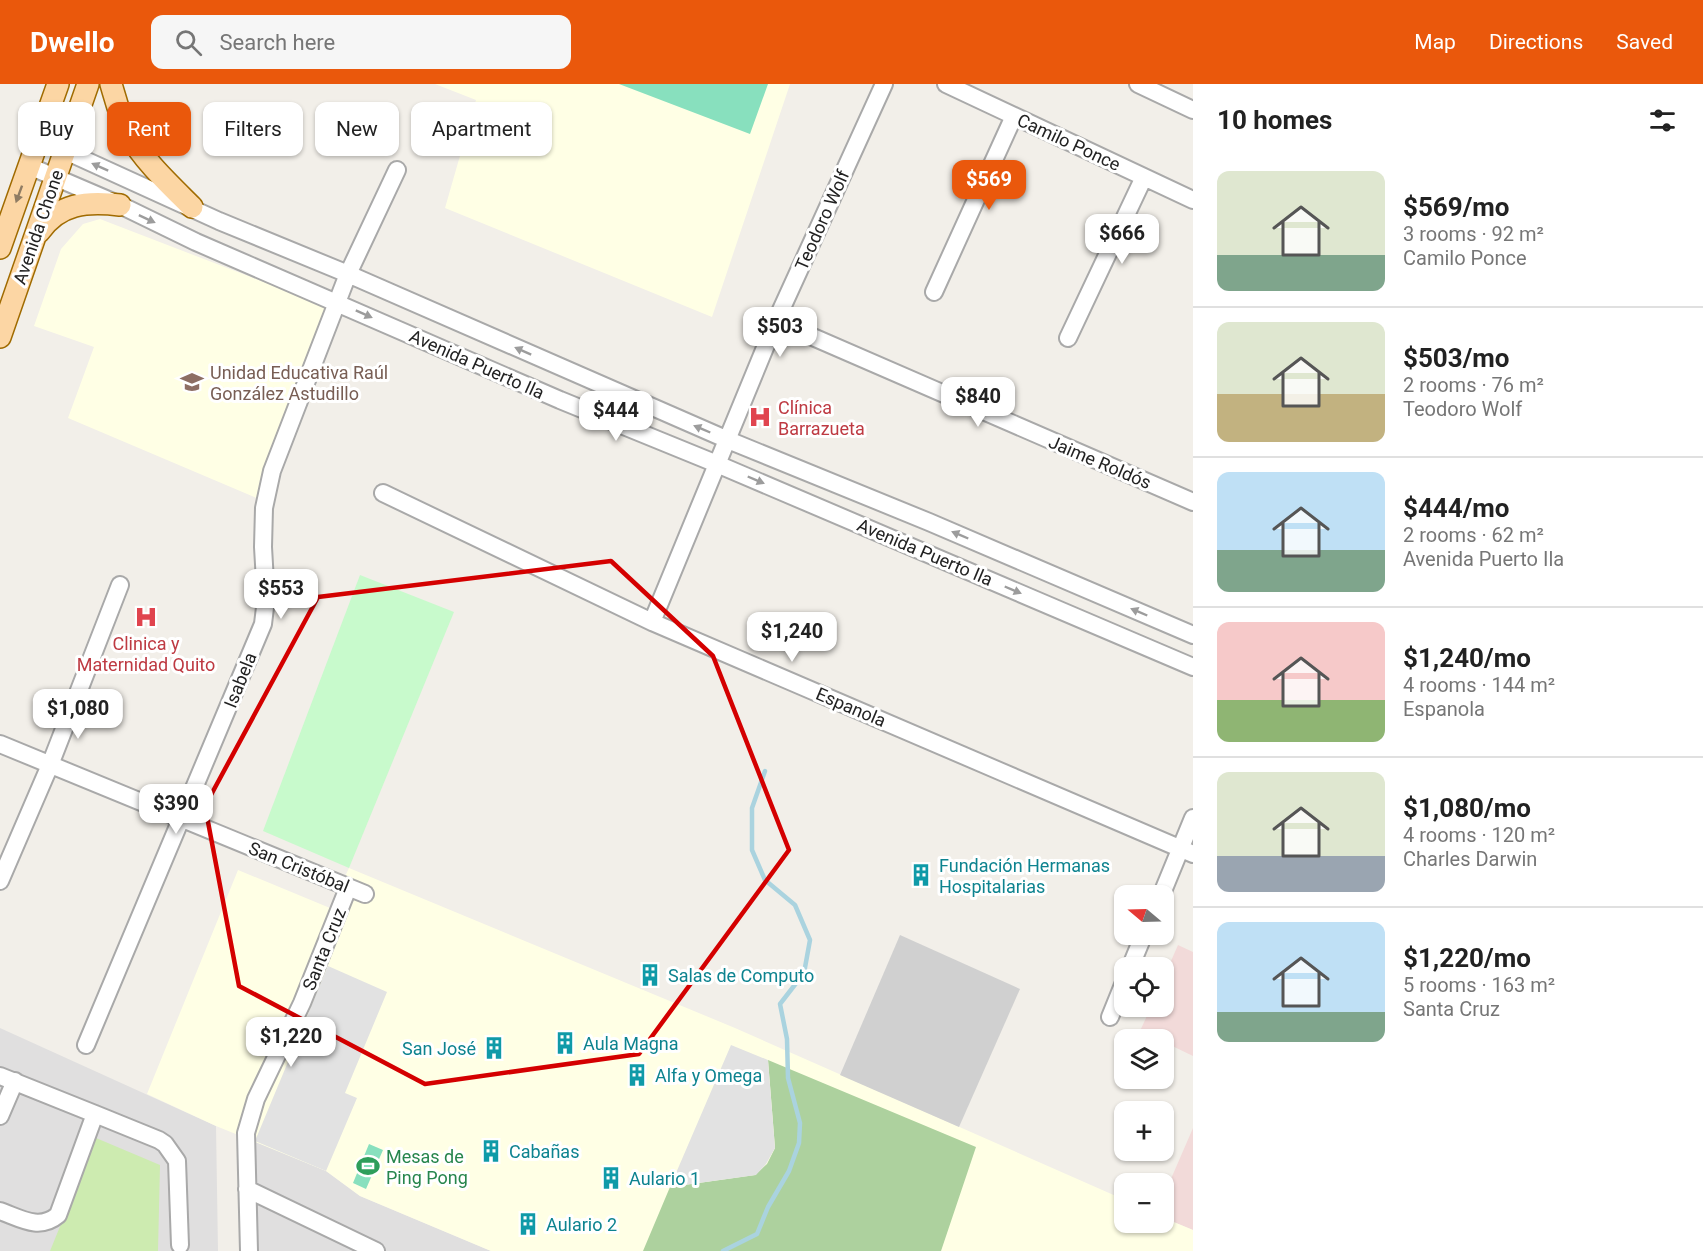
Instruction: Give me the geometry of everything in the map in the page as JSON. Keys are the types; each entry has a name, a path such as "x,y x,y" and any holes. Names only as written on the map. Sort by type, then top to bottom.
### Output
{"main road":[{"name":"Avenida Chone","path":"52,102 58,84"},
{"name":"Avenida Chone","path":"82,102 88,84"},
{"path":"111,84 128,133 143,156 192,207"},
{"name":"Avenida Chone","path":"0,248 5,216 33,156"},
{"name":"Avenida Chone","path":"0,337 63,156"},
{"path":"34,240 47,221 58,212 73,206 98,202 120,205"}],"street":[{"name":"Teodoro Wolf","path":"652,622 776,321 884,84"},
{"path":"1138,84 1193,110"},
{"name":"Camilo Ponce","path":"953,85 1193,200"},
{"path":"933,292 1014,116"},
{"name":"Avenida Puerto Ila","path":"73,156 728,440 930,522 1193,635"},
{"name":"Avenida Puerto Ila","path":"29,166 120,205 196,242 560,400 717,464 1193,667"},
{"name":"Isabela","path":"86,1045 263,624 266,599 263,547 264,508 272,471 348,274 397,170"},
{"path":"1068,338 1144,177"},
{"name":"Jaime Roldós","path":"776,321 1193,502"},
{"name":"Espanola","path":"383,493 652,622 1187,851"},
{"path":"0,881 50,765 120,585"},
{"name":"San Cristóbal","path":"0,744 365,894"},
{"path":"1167,885 1187,851 1193,818"},
{"name":"Santa Cruz","path":"249,1251 246,1133 256,1099 302,1003 348,888"},
{"path":"1110,1017 1114,1007"},
{"path":"0,1116 7,1078 159,1140 172,1151 177,1161 180,1245"},
{"path":"0,1211 42,1224 58,1215 95,1113"},
{"path":"247,1189 369,1250"}],"highlighted area":[{"path":"611,561 713,656 789,850 639,1054 425,1084 239,986 205,806 318,597"}],"shaded area":[{"path":"435,84 790,84 712,317 445,208 460,156 552,156 552,102 475,102 476,100"},
{"name":"Unidad Educativa Raúl González Astudillo","path":"100,219 331,308 259,499 68,418 94,347 34,326 61,249 83,224"},
{"path":"349,868 735,1028 1114,1195 1114,1233 1174,1233 1174,1222 1193,1230 1193,1251 491,1251 360,1196 326,1171 216,1126 147,1094 238,870 330,908"},
{"path":"900,935 1020,989 959,1127 840,1075"},
{"path":"1178,945 1193,952 1193,1056 1174,1047 1174,1029 1141,1029 1146,1017 1174,1017 1173,957"},
{"path":"328,966 387,992 345,1093 357,1098 326,1171 255,1141"},
{"path":"0,1028 216,1126 218,1251 0,1251"},
{"path":"731,1045 768,1060 775,1148 766,1164 756,1175 670,1187"},
{"path":"1193,1128 1193,1230 1174,1222 1174,1173"},
{"path":"255,1141 326,1171 360,1196 491,1251 255,1251"}],"green space":[{"path":"619,84 768,84 750,134"},
{"path":"360,575 454,612 349,868 263,831"},
{"path":"768,1060 976,1147 941,1251 643,1251 670,1187 755,1175 767,1164 775,1148"},
{"path":"96,1138 160,1165 158,1251 50,1251"},
{"name":"Mesas de Ping Pong","path":"369,1144 383,1150 366,1189 353,1183"}],"waterway":[{"path":"723,1251 757,1234 768,1207 789,1171 799,1143 800,1123 788,1078 787,1039 780,1004 804,973 810,940 795,905 765,880 752,850 752,808 765,771"}],"place":[{"name":"Unidad Educativa Raúl González Astudillo","path":"192,382"},
{"name":"Clínica Barrazueta","path":"760,417"},
{"name":"Clinica y Maternidad Quito","path":"146,617"},
{"name":"Fundación Hermanas Hospitalarias","path":"921,875"},
{"name":"Salas de Computo","path":"650,975"},
{"name":"Aula Magna","path":"565,1043"},
{"name":"San José","path":"494,1048"},
{"name":"Alfa y Omega","path":"637,1075"},
{"name":"Cabañas","path":"491,1151"},
{"name":"Mesas de Ping Pong","path":"368,1166"},
{"name":"Aulario 1","path":"611,1178"},
{"name":"Aulario 2","path":"528,1224"}]}
